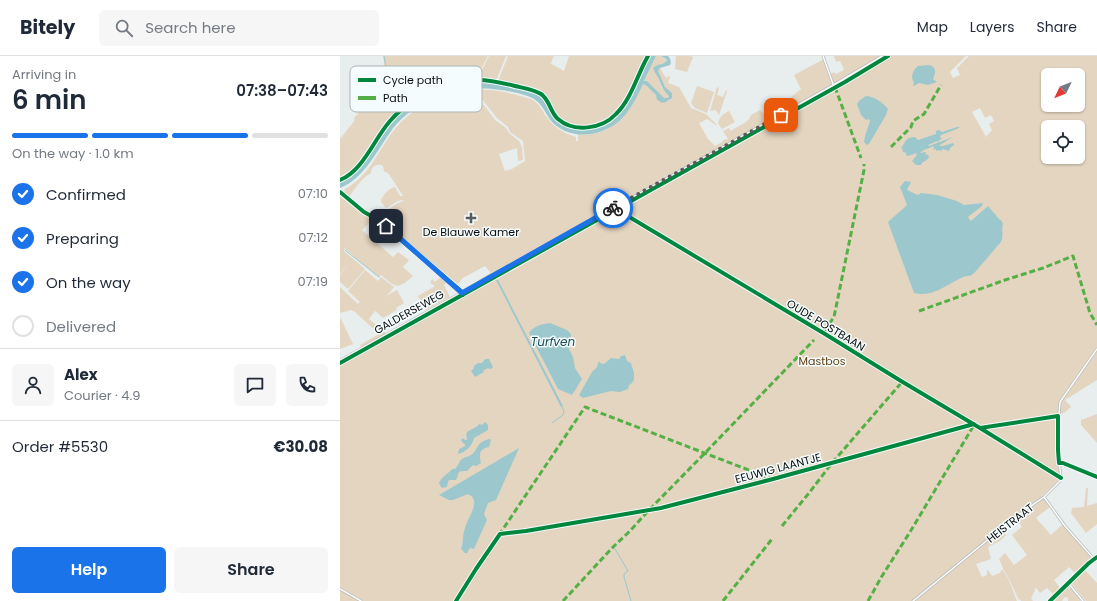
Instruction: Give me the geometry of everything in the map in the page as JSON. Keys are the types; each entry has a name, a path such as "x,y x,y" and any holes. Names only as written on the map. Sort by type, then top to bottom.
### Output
{"street":[{"path":"823,56 834,85"},
{"name":"GALDERSEWEG","path":"340,361 834,85 883,56"},
{"path":"614,207 641,224"},
{"path":"375,218 462,293"},
{"path":"1097,349 1060,402 1058,416 1059,463 1063,463 1097,477"},
{"name":"HEISTRAAT","path":"913,601 1018,515 1044,496 1061,480 1059,463"},
{"path":"1044,496 1065,526 1095,558 1050,601"},
{"path":"1068,583 1082,600"},
{"path":"340,588 361,601"},
{"path":"456,601 461,593"}],"green space":[{"path":"383,56 488,56 482,67 385,66"},
{"path":"489,56 506,56 496,81 482,80 482,69"},
{"path":"508,56 554,56 550,63 564,71 569,56 647,56 629,96 616,114 605,122 599,124 592,126 579,126 561,120 545,97 537,92 498,81"},
{"path":"656,56 661,56 667,61 666,63 653,69 659,78 662,88 669,96 668,98 663,98 647,82 644,81"},
{"path":"676,56 693,57 687,72 675,69"},
{"name":"Mastbos","path":"834,56 966,56 950,72 953,78 960,75 957,68 969,56 1097,56 1097,380 1065,400 1071,407 1064,413 1058,414 1057,416 1059,479 1042,496 1051,506 1036,518 1051,535 1063,524 1092,558 1075,573 1069,567 1054,580 1061,589 1054,595 1047,588 1040,593 1036,588 1031,598 1033,601 1019,600 999,559 1005,553 1014,565 1027,555 1012,535 1022,527 1017,519 1003,530 1006,535 1000,541 988,547 991,559 976,564 982,577 987,575 987,570 992,576 1000,573 1002,569 1008,578 1017,601 340,601 340,364 495,276 493,274 465,289 490,273 485,266 463,278 456,285 377,217 398,203 404,201 398,201 386,208 381,202 386,192 395,187 400,196 403,196 389,174 384,171 383,166 374,166 371,173 361,181 349,197 358,204 357,205 343,194 345,192 344,190 358,180 369,168 395,129 413,112 482,112 482,103 495,120 506,128 509,133 519,141 522,147 523,160 518,161 517,148 499,154 505,171 512,169 525,161 523,141 510,132 508,127 497,118 482,99 482,90 498,91 531,99 540,106 546,117 558,129 576,137 576,141 578,141 578,134 601,132 619,121 632,104 642,84 650,88 655,93 659,101 668,101 672,94 663,84 658,72 660,68 667,78 669,76 670,77 668,83 679,87 691,108 706,114 718,126 707,119 699,123 708,139 715,146 725,139 728,139 723,131 729,128 731,131 748,120 751,115 760,110 764,114 774,110 801,89 794,75 824,59 831,74 834,72 836,74 844,70 840,61 836,62","holes":["980,108 985,118 991,115 994,121 989,124 992,130 986,137 972,112"]},
{"path":"697,86 714,92 707,113 695,108 691,103"},
{"path":"717,87 719,88 717,95 723,97 726,90 727,91 719,115 716,110 710,111"},
{"path":"729,111 735,122 722,129 718,123 722,116"},
{"path":"359,112 397,112 380,132 356,169 340,179 340,139 355,120 354,118"},
{"path":"340,193 356,207 374,218 362,230 393,257 398,252 409,260 403,267 413,276 404,284 397,286 390,283 381,275 379,277 344,248 344,251 365,269 348,289 340,282 340,275 348,265 340,274"},
{"path":"365,270 378,281 381,277 394,287 385,298 397,290 404,303 396,308 397,310 383,318 375,311 369,319 387,334 361,348 360,345 379,334 355,312 351,310 340,313 340,287 358,304 360,302 348,291"},
{"path":"442,276 448,281 444,285 450,297 426,310 418,296 442,282 435,286 430,283 432,279 435,282"},
{"path":"340,317 353,344 340,349"},
{"path":"1097,414 1097,443 1081,425 1081,420"},
{"path":"1086,488 1088,488 1087,506 1097,503 1097,524 1086,533 1071,513 1072,508 1084,507"},
{"path":"1084,569 1097,583 1097,601 1086,601 1071,583"},
{"path":"1068,586 1068,588 1071,588 1080,599 1080,601 1068,601 1068,598 1066,597 1062,601 1051,601"}],"water":[{"path":"650,56 656,56 644,81 647,81 664,98 668,98 669,96 665,92 653,68 667,61 661,56 668,56 671,63 670,65 660,68 658,71 665,87 672,93 672,98 662,103 657,100 656,95 647,86 643,84 631,107 619,121 611,127 592,134 583,135 573,133 555,125 543,108 530,97 519,93 482,88 482,82 494,82 530,91 544,98 556,118 561,122 575,127 590,128 597,127 610,121 622,110"},
{"path":"929,65 935,69 933,79 937,82 928,85 919,83 913,86 914,83 912,76 915,69 918,66"},
{"path":"866,96 878,100 888,109 886,115 867,145 864,142 870,121 869,119 866,120 861,115 857,104"},
{"path":"410,112 397,124 362,172 348,184 340,188 340,182 350,177 356,171 382,133 399,113"},
{"path":"960,127 941,135 940,137 942,139 939,140 939,142 937,141 928,145 929,146 953,137 939,146 953,143 954,145 949,151 943,149 941,151 936,151 936,149 933,150 933,146 924,150 920,153 925,152 926,156 927,154 929,156 928,159 921,165 916,165 912,161 917,153 908,156 901,148 909,138 915,137 918,140 936,134 936,131 939,130 942,132"},
{"path":"905,181 911,182 907,190 918,195 921,193 937,195 957,201 964,205 983,203 982,206 968,217 971,221 988,206 1001,220 1003,224 1001,242 972,275 963,277 934,292 927,294 914,293 888,222 907,205 900,187"},
{"path":"496,280 498,280 563,406 561,407"},
{"name":"Turfven","path":"550,323 567,330 571,334 569,349 573,357 575,368 582,379 572,395 558,389 529,333 538,326"},
{"path":"625,355 627,361 631,363 634,373 634,380 629,385 628,389 620,392 611,391 583,398 579,395 592,372 597,367 599,361 600,363 604,364 611,358 619,359 621,356"},
{"path":"485,359 489,359 493,367 491,369 486,369 483,371 484,372 475,377 471,371 474,366 478,363 482,363"},
{"path":"485,422 488,425 488,430 474,438 468,448 458,454 459,449 465,446 461,440 463,438 467,440 466,434 479,424 482,425"},
{"path":"490,439 489,447 480,452 481,463 476,466 473,465 467,471 461,471 456,480 449,480 447,487 441,487 439,483 443,477 452,469 455,469 462,459 471,455 482,442"},
{"path":"519,448 496,500 488,503 484,514 487,520 474,549 470,548 467,553 465,553 461,549 464,531 474,506 474,499 468,494 453,500 449,500 439,495"}],"waterway":[{"path":"384,56 386,66"},
{"path":"345,250 379,277"},
{"path":"552,423 563,415 564,411 562,407"},
{"path":"614,547 628,571 624,574 624,577 631,601"}],"marked path":[{"path":"891,147 911,127 913,121 924,114 941,85"},
{"path":"835,87 861,158"},
{"path":"824,331 834,317 864,164"},
{"path":"919,311 1043,268 1073,256 1090,313 1097,325"},
{"path":"563,601 613,547 814,340"},
{"path":"782,526 832,463 902,382"},
{"path":"499,535 585,407 772,479"},
{"path":"868,601 974,425 972,424"},
{"path":"723,601 772,539"}],"cycle path":[{"path":"482,80 497,82 538,92 544,97 558,119 580,128 596,126 610,119 622,108 648,56"},
{"path":"340,363 845,82 888,56"},
{"path":"340,180 355,170 368,154 384,128 400,112"},
{"path":"340,192 364,212 375,218 461,291 463,295"},
{"name":"OUDE POSTBAAN","path":"616,209 980,428 1058,416 1059,463 1063,463 1097,477"},
{"name":"EEUWIG LAANTJE","path":"456,601 500,534 661,508 974,424"},
{"path":"980,428 1061,478"},
{"path":"1050,601 1097,557"}],"way so far":[{"path":"613,208 781,115"}],"place":[{"name":"De Blauwe Kamer","path":"471,218"}],"route":[{"path":"386,226 462,293 613,208"}]}
